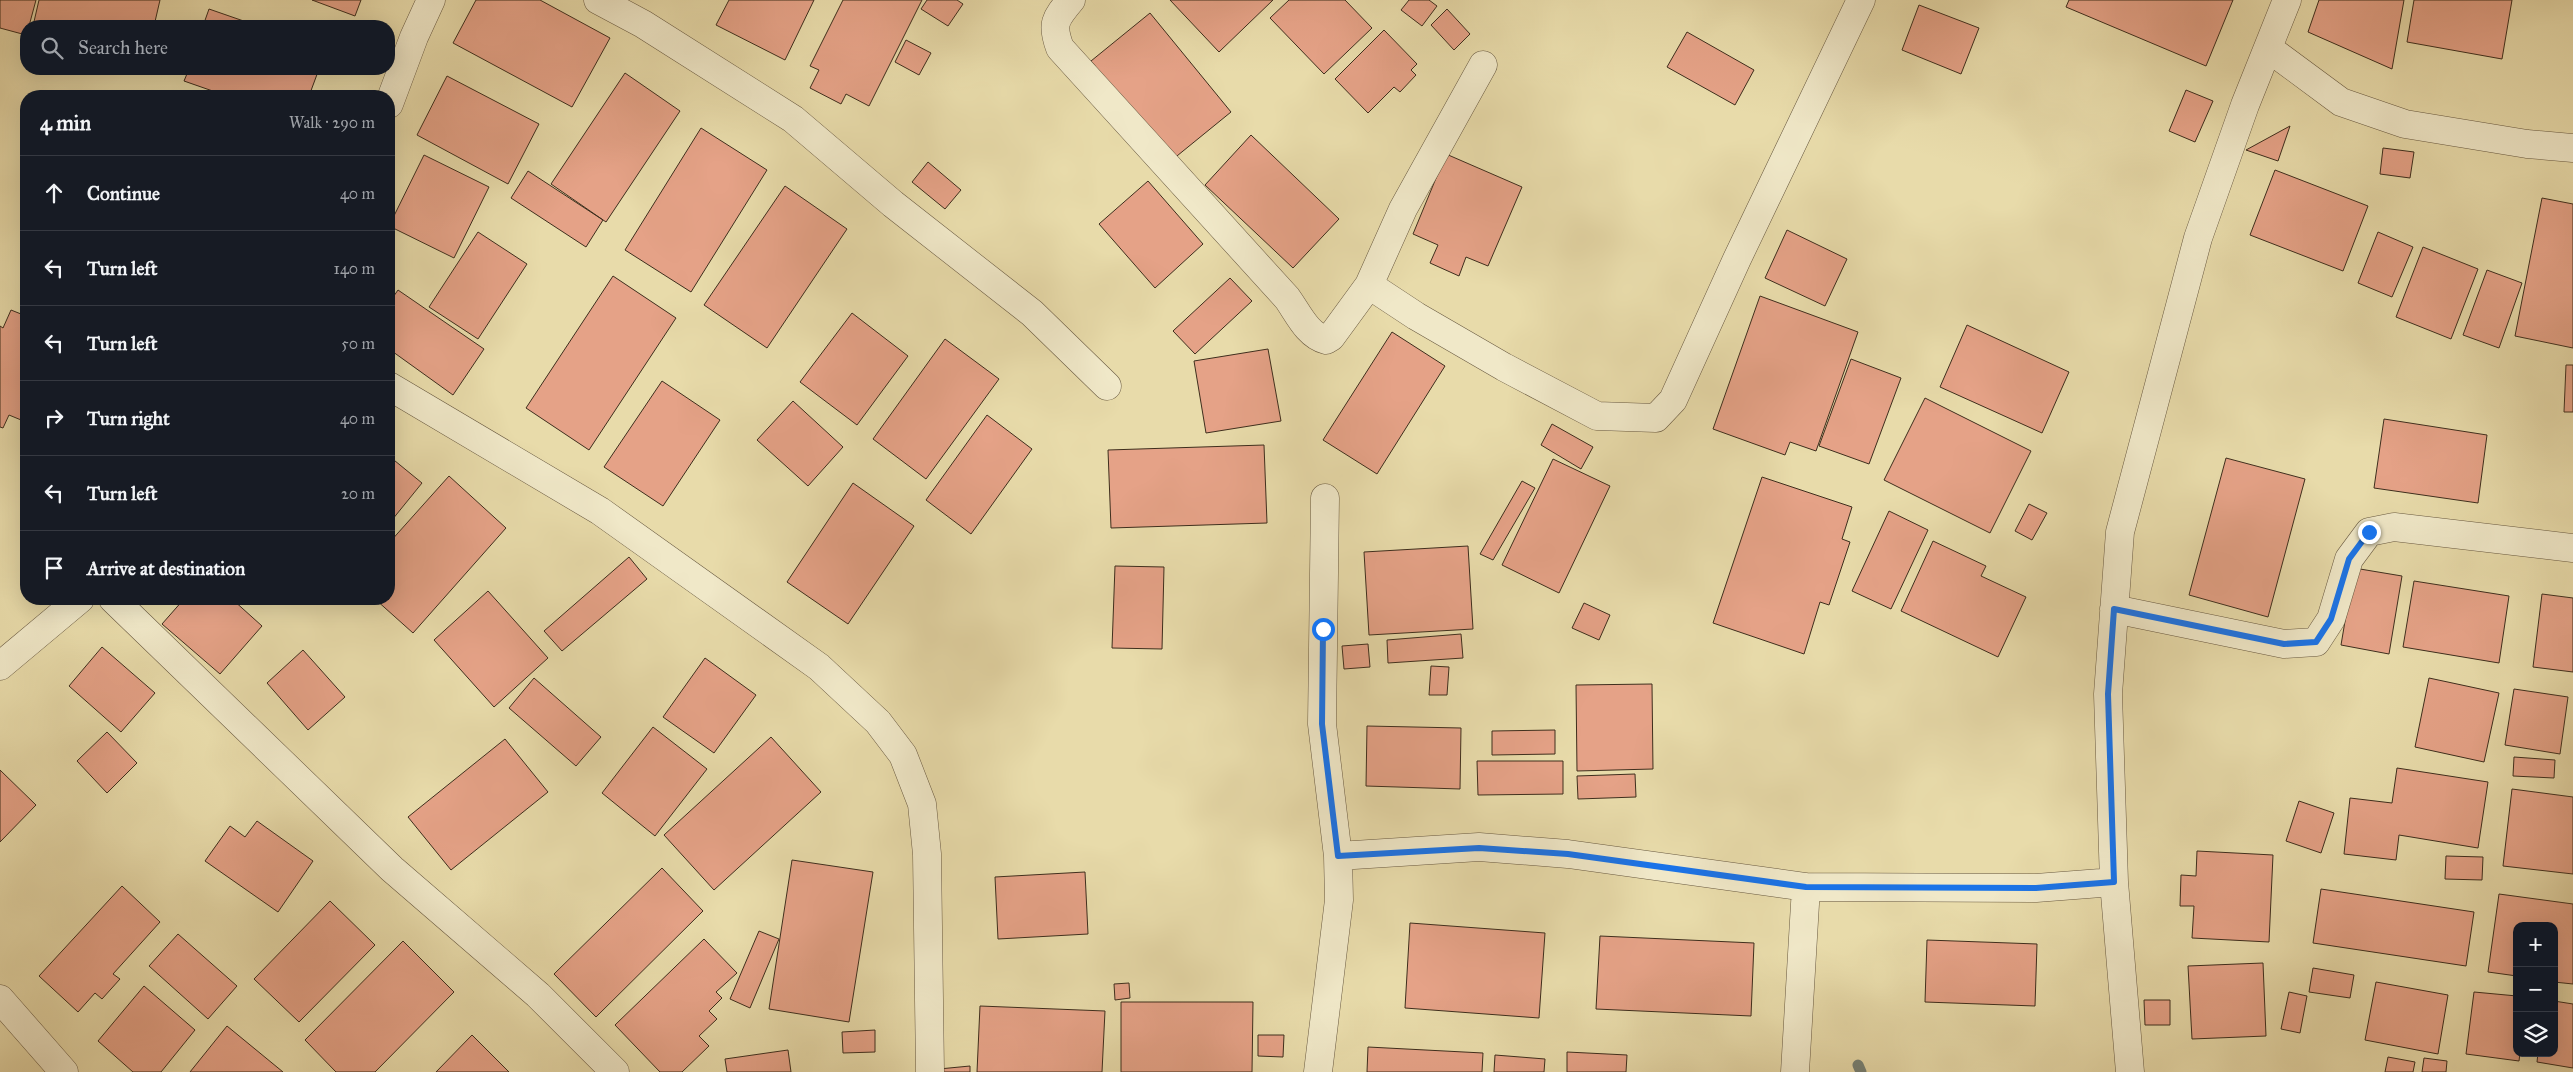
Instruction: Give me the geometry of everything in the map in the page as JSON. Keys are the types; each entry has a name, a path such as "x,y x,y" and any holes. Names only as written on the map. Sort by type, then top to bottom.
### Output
{"street":[{"path":"394,90 414,37 431,0"},
{"path":"598,0 643,24 793,119 894,204 1032,313 1108,386"},
{"path":"1071,0 1058,16 1054,30 1060,48 1287,298 1311,332 1317,337 1326,340 1331,337 1368,285 1403,209 1483,65"},
{"path":"1368,285 1416,316 1504,367 1597,416 1656,418 1674,400 1736,259 1861,0"},
{"path":"2130,1072 2114,882 2108,694 2120,532 2198,238 2286,0"},
{"path":"2268,48 2341,102 2405,124 2527,144 2573,148"},
{"path":"395,390 600,510 819,667 878,722 903,755 922,804 927,854 930,1072"},
{"path":"1318,1072 1340,900 1338,856 1322,724 1325,498"},
{"path":"2114,609 2284,644 2316,642 2331,619 2349,559 2369,532 2394,527 2573,548"},
{"path":"0,666 73,605"},
{"path":"119,605 392,869 538,996 615,1072"},
{"path":"1338,856 1479,848 1568,854 1806,887 2036,888 2114,882"},
{"path":"1795,1072 1806,887"},
{"path":"0,999 64,1072"}],"building":[{"path":"0,0 36,0 31,20 20,20 20,33 0,28"},
{"path":"39,0 160,0 155,20 34,20"},
{"path":"312,0 361,0 355,16"},
{"path":"476,0 540,0 610,38 572,107 453,43"},
{"path":"729,0 814,0 785,60 716,25"},
{"path":"843,0 922,0 869,106 846,94 841,104 810,88 819,70 810,66"},
{"path":"927,0 957,0 963,4 948,26 921,9"},
{"path":"1170,0 1273,0 1219,52"},
{"path":"1289,0 1345,0 1372,28 1324,74 1270,18"},
{"path":"1409,0 1429,0 1437,6 1422,26 1401,10"},
{"path":"2069,0 2233,0 2206,66 2066,7"},
{"path":"2319,0 2404,0 2392,69 2308,32"},
{"path":"2414,0 2512,0 2502,59 2407,42"},
{"path":"1919,5 1979,28 1961,74 1902,50"},
{"path":"209,9 241,20 205,20"},
{"path":"1447,9 1470,34 1454,50 1431,25"},
{"path":"1150,13 1231,112 1172,160 1091,61"},
{"path":"1384,30 1417,64 1411,70 1416,75 1400,92 1394,87 1368,113 1335,79"},
{"path":"1687,32 1754,70 1735,105 1667,67"},
{"path":"906,40 931,53 919,75 895,62"},
{"path":"625,73 680,111 606,222 551,184"},
{"path":"186,75 317,75 311,90 210,90 184,81"},
{"path":"447,76 539,124 508,184 417,135"},
{"path":"2186,90 2213,101 2195,142 2169,131"},
{"path":"2290,126 2278,161 2246,150"},
{"path":"701,128 767,170 691,292 625,250"},
{"path":"1251,135 1339,219 1293,268 1205,185"},
{"path":"2383,148 2414,152 2410,178 2380,174"},
{"path":"1446,154 1522,187 1488,266 1466,257 1459,276 1430,263 1438,245 1413,234"},
{"path":"424,155 489,187 454,258 395,229 395,214"},
{"path":"928,162 961,190 945,209 912,182"},
{"path":"2275,170 2368,206 2343,271 2250,235"},
{"path":"528,171 603,220 586,247 511,198"},
{"path":"1148,181 1203,244 1155,288 1099,224"},
{"path":"785,186 847,229 767,348 704,305"},
{"path":"2542,198 2573,204 2573,348 2515,336"},
{"path":"1787,230 1847,259 1825,306 1765,278"},
{"path":"478,232 527,264 478,339 429,307"},
{"path":"2378,232 2413,247 2392,297 2358,283"},
{"path":"2423,247 2478,269 2451,339 2396,317"},
{"path":"2487,270 2522,283 2499,348 2463,335"},
{"path":"613,276 676,318 589,450 526,408"},
{"path":"1230,278 1252,301 1195,354 1173,331"},
{"path":"398,290 484,349 453,395 395,353 395,294"},
{"path":"1760,296 1858,332 1816,451 1790,442 1785,455 1713,429"},
{"path":"11,310 20,314 20,420 9,415 3,428 0,427 0,326 3,328"},
{"path":"852,313 908,356 857,425 800,382"},
{"path":"1967,325 2069,372 2042,433 1940,387"},
{"path":"1392,332 1445,366 1377,474 1323,440"},
{"path":"945,339 999,379 926,479 873,439"},
{"path":"1268,349 1281,421 1206,433 1194,361"},
{"path":"1851,359 1901,378 1869,464 1819,446"},
{"path":"2566,365 2573,365 2573,412 2564,412"},
{"path":"662,381 720,420 663,506 604,467"},
{"path":"1925,398 2031,451 1990,533 1884,480"},
{"path":"793,401 843,447 808,486 757,440"},
{"path":"987,415 1032,449 971,534 926,500"},
{"path":"2384,419 2487,435 2478,503 2374,488"},
{"path":"1552,424 1593,447 1581,469 1541,445"},
{"path":"1264,445 1267,523 1111,528 1108,450"},
{"path":"2226,458 2305,479 2268,617 2189,595"},
{"path":"1553,459 1610,486 1559,593 1502,565"},
{"path":"395,461 422,483 395,516"},
{"path":"449,476 506,528 413,633 382,605 395,605 395,536"},
{"path":"1762,477 1852,507 1842,539 1850,542 1829,605 1820,602 1804,654 1713,623"},
{"path":"1522,481 1535,488 1493,560 1480,554"},
{"path":"853,483 914,526 848,624 787,582"},
{"path":"2029,504 2047,513 2032,540 2015,531"},
{"path":"1889,511 1928,530 1891,609 1852,591"},
{"path":"1933,541 1986,566 1981,576 2026,597 1998,657 1901,611"},
{"path":"1468,546 1473,629 1369,635 1364,552"},
{"path":"629,557 647,579 562,651 544,631"},
{"path":"1115,566 1164,567 1162,649 1112,648"},
{"path":"2354,568 2402,576 2389,654 2341,645"},
{"path":"2414,581 2509,596 2499,663 2403,647"},
{"path":"488,591 548,658 494,707 434,640"},
{"path":"2542,594 2573,598 2573,672 2533,667"},
{"path":"1584,603 1610,615 1599,640 1572,628"},
{"path":"179,605 239,605 262,626 220,674 162,624"},
{"path":"1461,634 1463,658 1388,663 1387,640"},
{"path":"1368,644 1370,667 1344,669 1342,646"},
{"path":"102,647 155,693 121,732 69,686"},
{"path":"303,650 345,697 308,730 267,683"},
{"path":"705,658 756,695 714,753 663,717"},
{"path":"1431,666 1449,667 1447,695 1429,695"},
{"path":"534,678 601,737 576,766 509,708"},
{"path":"2429,678 2499,693 2484,762 2415,747"},
{"path":"1652,684 1653,769 1577,771 1576,685"},
{"path":"2514,689 2568,697 2560,754 2505,745"},
{"path":"1367,726 1461,728 1460,789 1366,786"},
{"path":"653,727 707,769 655,836 602,793"},
{"path":"1555,730 1555,754 1492,755 1492,731"},
{"path":"107,732 137,763 107,793 77,761"},
{"path":"771,737 821,792 714,890 664,835"},
{"path":"505,739 548,792 451,870 408,817"},
{"path":"2514,757 2555,760 2554,778 2513,776"},
{"path":"1477,761 1563,761 1563,794 1478,795"},
{"path":"2397,768 2488,782 2478,848 2399,835 2396,860 2344,854 2350,798 2392,803"},
{"path":"0,770 36,805 0,842"},
{"path":"1635,774 1636,797 1578,799 1577,776"},
{"path":"2512,789 2573,797 2573,874 2503,866"},
{"path":"2299,801 2334,813 2321,853 2286,841"},
{"path":"257,821 313,861 278,912 205,861 230,826 245,837"},
{"path":"2197,851 2273,855 2269,942 2192,938 2194,906 2180,906 2181,875 2196,876"},
{"path":"2446,856 2483,857 2482,880 2445,879"},
{"path":"792,860 873,872 849,1022 769,1009"},
{"path":"662,868 703,911 596,1017 554,974"},
{"path":"1085,872 1088,934 998,939 995,877"},
{"path":"122,886 160,922 113,974 120,979 102,999 95,993 78,1012 39,976"},
{"path":"2321,889 2474,912 2466,966 2313,943"},
{"path":"2499,894 2573,904 2573,984 2558,982 2558,922 2513,922 2513,975 2488,972"},
{"path":"330,901 375,945 299,1022 254,979"},
{"path":"1410,923 1545,933 1539,1018 1405,1008"},
{"path":"759,931 779,939 750,1008 730,999"},
{"path":"178,934 237,986 208,1019 149,966"},
{"path":"1600,936 1754,943 1751,1016 1596,1009"},
{"path":"704,939 737,973 716,992 722,998 709,1011 717,1019 699,1036 709,1046 682,1072 660,1072 615,1025"},
{"path":"1927,940 2037,944 2035,1006 1925,1002"},
{"path":"403,941 454,992 375,1072 336,1072 305,1040"},
{"path":"2263,963 2266,1036 2192,1039 2188,966"},
{"path":"2313,968 2354,975 2350,998 2309,992"},
{"path":"2376,982 2448,995 2438,1054 2365,1040"},
{"path":"1129,983 1130,998 1115,1000 1114,984"},
{"path":"144,986 195,1030 161,1072 133,1072 98,1041"},
{"path":"2289,992 2307,996 2300,1033 2281,1029"},
{"path":"2474,992 2513,996 2513,1057 2520,1057 2519,1061 2466,1054"},
{"path":"2144,1000 2170,1000 2170,1025 2145,1025"},
{"path":"1121,1002 1253,1002 1252,1072 1121,1072"},
{"path":"2558,1002 2573,1004 2573,1068 2537,1062 2538,1057 2558,1057"},
{"path":"980,1006 1105,1011 1102,1072 977,1072"},
{"path":"227,1026 283,1072 190,1072"},
{"path":"875,1030 875,1052 843,1053 842,1032"},
{"path":"472,1035 509,1072 436,1072"},
{"path":"1258,1035 1284,1035 1283,1057 1258,1056"},
{"path":"1368,1047 1483,1053 1482,1072 1367,1072"},
{"path":"788,1050 791,1072 727,1072 725,1059"},
{"path":"1567,1052 1627,1055 1626,1072 1567,1072"},
{"path":"1495,1055 1545,1059 1544,1072 1494,1072"},
{"path":"2388,1057 2415,1062 2413,1072 2385,1072"},
{"path":"2424,1058 2447,1061 2446,1072 2422,1072"},
{"path":"970,1066 970,1072 939,1072 939,1069"}],"waterway":[{"path":"1858,1065 1861,1072"}],"route":[{"path":"1323,629 1322,724 1338,856 1479,848 1568,854 1806,887 2036,888 2114,882 2108,694 2114,609 2284,644 2316,642 2331,619 2349,559 2369,532"}]}
